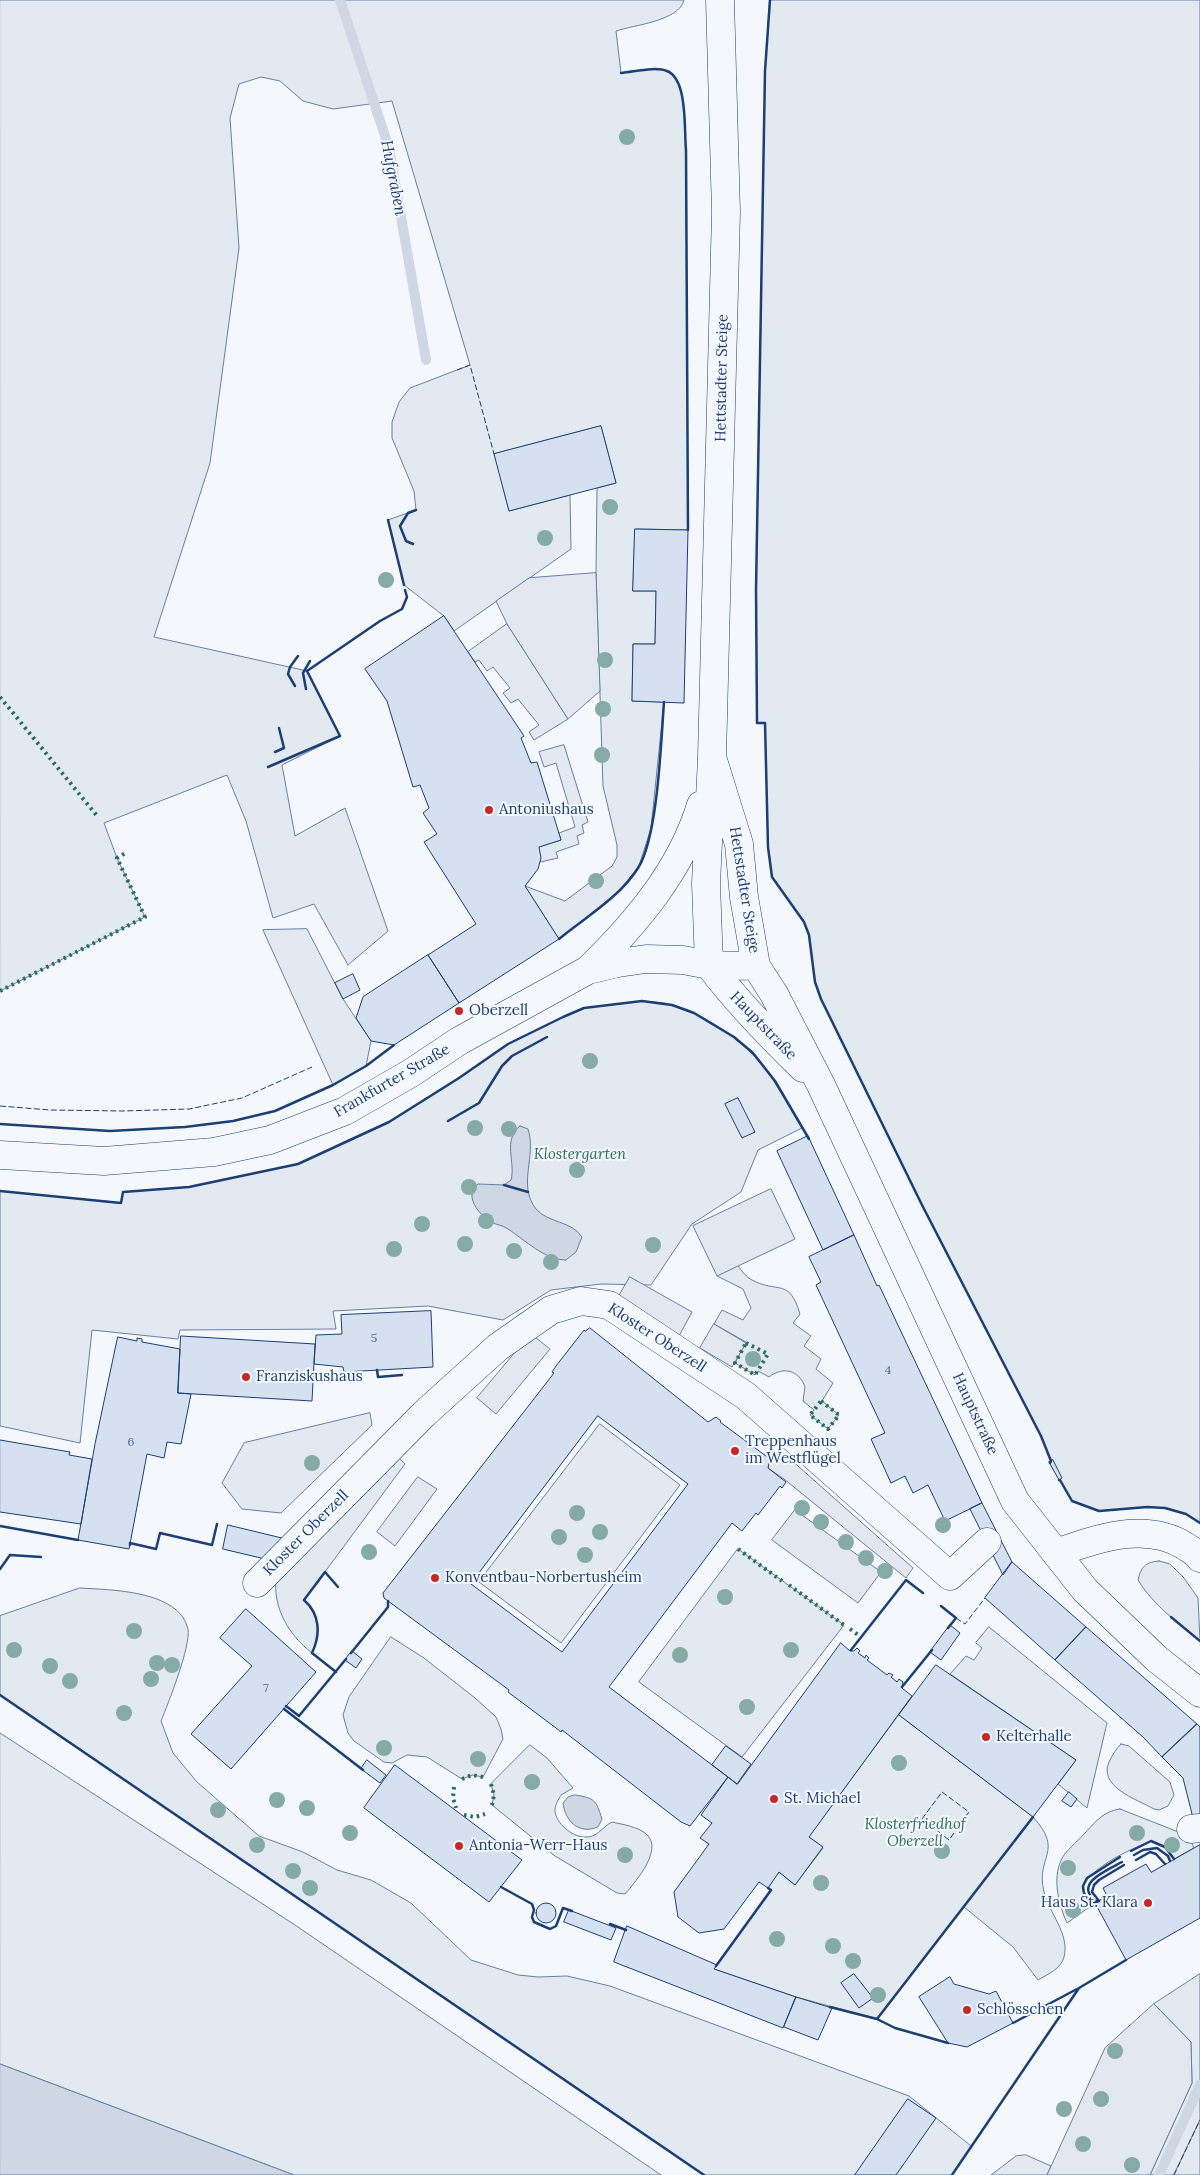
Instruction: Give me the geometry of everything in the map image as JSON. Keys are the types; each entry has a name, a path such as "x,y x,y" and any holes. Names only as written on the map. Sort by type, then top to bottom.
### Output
{"main road":[{"name":"Hettstadter Steige","path":"709,965 706,891 712,757 726,212 720,0"},
{"name":"Hettstadter Steige","path":"712,757 739,844 744,897 756,966"},
{"name":"Hettstadter Steige","path":"588,970 638,918 682,853 693,832 712,757"},
{"path":"709,965 751,932"},
{"name":"Frankfurter Straße","path":"0,1155 104,1161 214,1152 270,1140 345,1112 411,1073 459,1041 588,970 618,962 646,959 684,960 709,965 756,966"},
{"name":"Hauptstraße","path":"709,965 733,996 763,1029 821,1085"},
{"name":"Hauptstraße","path":"756,966 774,994 821,1085 1015,1501 1085,1590 1157,1659 1200,1693"},
{"name":"Kloster Oberzell","path":"257,1583 424,1414 498,1347 551,1310 581,1301 609,1305 746,1396 950,1576 987,1542"},
{"path":"1056,1554 1085,1543 1135,1533 1155,1534 1173,1538 1196,1553 1200,1558"}],"green space":[{"path":"0,0 684,0 674,13 655,21 616,31 621,73 651,69 667,71 674,76 679,84 685,118 688,530 636,529 633,591 656,591 655,644 633,644 632,701 664,702 651,828 639,866 620,890 559,939 525,886 565,901 612,866 617,857 617,845 603,786 596,573 597,488 616,483 601,426 495,454 509,511 570,495 571,549 454,631 444,616 404,585 388,520 416,510 414,491 392,438 392,422 399,402 410,388 470,365 392,101 333,109 303,101 280,81 261,77 239,84 230,118 239,248 210,463 154,637 307,671 340,736 282,765 295,836 345,808 388,931 348,965 314,904 273,918 246,821 227,775 104,823 117,858 145,917 0,991"},
{"path":"770,0 1200,0 1200,1523 1186,1514 1165,1508 1147,1507 1099,1511 1072,1501 1049,1462 1051,1461 1041,1436 922,1205 821,999 815,982 809,935 804,922 772,877 768,847 765,723 757,723 756,589 765,71"},
{"path":"507,624 568,719 534,740 529,732 539,725 518,699 511,703 503,693 510,688 493,667 487,671 479,660 475,662 468,652"},
{"path":"564,745 588,822 582,825 584,833 577,836 579,844 556,852 558,858 540,862 539,847 561,840 559,833 575,827 556,763 544,767 539,752"},
{"path":"307,929 343,999 371,1041 366,1066 333,1085 263,930"},
{"name":"Klostergarten","path":"642,1001 665,1003 683,1008 714,1024 744,1046 766,1070 802,1128 758,1150 741,1192 692,1224 651,1285 601,1284 551,1290 503,1320 428,1306 333,1311 336,1329 180,1330 178,1339 92,1330 80,1443 0,1426 0,1191 121,1203 123,1192 189,1187 298,1164 389,1122 459,1078 508,1044 563,1017 584,1008"},
{"path":"738,1266 752,1280 787,1291 796,1302 800,1314 793,1323 811,1336 804,1346 821,1359 816,1369 833,1383 822,1401 839,1415 828,1429 810,1415 814,1410 803,1401 805,1387 795,1373 785,1371 769,1377 758,1371 755,1375 735,1363 746,1342 714,1324 722,1310 743,1320 751,1308 743,1289 717,1276"},
{"path":"370,1413 372,1425 281,1513 242,1509 222,1483 244,1443"},
{"path":"600,1424 680,1485 561,1643 479,1582"},
{"path":"396,1455 405,1464 304,1600 313,1612 317,1625 317,1639 312,1653 296,1638 284,1620 277,1601 276,1579"},
{"path":"738,1549 844,1625 742,1757 639,1682"},
{"path":"1159,1561 1170,1564 1184,1578 1198,1598 1200,1641 1158,1605 1138,1580 1144,1566"},
{"path":"80,1588 125,1592 158,1599 172,1606 182,1616 188,1629 186,1648 161,1721 173,1753 197,1782 259,1836 303,1852 337,1870 371,1880 411,1903 471,1960 518,1975 538,1977 567,1976 610,1986 909,2096 971,2146 952,2175 704,2175 0,1695 0,1616"},
{"path":"989,1627 1107,1723 1087,1808 1058,1784 1076,1760 950,1674 966,1656 974,1660 982,1648 976,1643"},
{"path":"391,1637 424,1658 496,1717 503,1739 483,1777 472,1775 462,1779 427,1757 407,1755 392,1763 384,1762 354,1741 348,1733 343,1715 349,1697"},
{"name":"Klosterfriedhof Oberzell","path":"899,1715 1033,1817 1042,1829 1047,1838 1048,1847 1042,1880 1044,1892 1064,1940 1064,1957 1060,1965 1054,1971 1038,1980 1013,1947 964,1907 877,2019 796,1997 714,1969 771,1891 768,1888 779,1872 795,1885 823,1848 809,1837"},
{"path":"0,1733 295,1925 661,2175 294,2175 0,2064"},
{"path":"1121,1744 1129,1746 1170,1782 1174,1795 1168,1806 1159,1810 1154,1809 1128,1796 1113,1784 1108,1777 1107,1769 1112,1756"},
{"path":"530,1745 547,1758 573,1788 561,1795 555,1808 558,1820 570,1832 575,1835 589,1837 612,1822 638,1829 649,1837 652,1845 651,1854 642,1872 625,1894 617,1893 555,1856 492,1805 494,1795 491,1784"},
{"path":"1120,1809 1181,1833 1190,1839 1194,1848 1174,1859 1165,1847 1151,1841 1113,1859 1088,1878 1083,1886 1086,1897 1089,1901 1095,1903 1067,1923 1057,1889 1060,1863 1066,1852 1097,1820 1109,1812"},
{"path":"1200,1974 1200,2120 1174,2175 1150,2175 1192,2083 1191,2042 1154,2004"},
{"path":"1026,2155 1051,2166 1047,2175 991,2175 1016,2156"}],"shaded area":[{"path":"596,573 600,691 568,719 507,624 496,601 529,578"},
{"path":"520,1126 528,1129 530,1139 527,1180 531,1200 536,1209 541,1214 572,1228 582,1237 576,1252 566,1260 550,1257 506,1228 486,1219 472,1199 474,1189 478,1184 504,1185 511,1180 512,1138"},
{"path":"771,1189 795,1239 717,1276 693,1226"},
{"path":"630,1277 692,1312 679,1336 616,1301"},
{"path":"714,1324 746,1343 732,1367 700,1348"},
{"path":"531,1334 550,1349 496,1414 477,1398"},
{"path":"781,1451 913,1568 906,1578 768,1468 770,1459"},
{"path":"418,1477 437,1489 395,1546 377,1532"},
{"path":"795,1510 881,1572 858,1603 772,1540"},
{"path":"575,1795 587,1797 594,1801 602,1819 598,1827 591,1829 579,1828 570,1821 564,1810 563,1803 568,1797"},
{"path":"1154,2004 1191,2042 1192,2083 1150,2175 1047,2175 1105,2048"},
{"path":"0,2064 294,2175 0,2175"},
{"path":"1200,2120 1200,2175 1174,2175"}],"building":[{"path":"601,426 616,483 509,511 494,454"},
{"path":"635,529 688,530 684,703 632,701 633,644 655,644 656,591 633,591"},
{"name":"Antoniushaus","path":"444,616 524,736 521,738 531,763 537,762 561,840 539,847 541,858 538,869 525,886 559,939 459,1003 428,955 476,924 424,842 437,834 423,813 429,808 420,785 413,787 387,701 365,669"},
{"path":"428,955 459,1003 394,1045 371,1041 356,1018 363,997"},
{"path":"353,974 360,990 343,999 335,983"},
{"path":"738,1098 755,1132 742,1138 725,1104"},
{"path":"808,1136 854,1235 823,1250 777,1151"},
{"path":"854,1235 982,1503 945,1521 928,1485 913,1493 905,1476 891,1483 871,1439 885,1433 816,1285 821,1282 809,1257"},
{"path":"431,1311 433,1367 344,1372 343,1367 314,1364 316,1335 342,1334 341,1315"},
{"name":"Konventbau-Norbertusheim","path":"590,1328 708,1422 716,1417 770,1459 768,1468 786,1482 782,1488 780,1486 758,1515 756,1513 742,1531 732,1523 609,1687 728,1777 690,1826 681,1822 562,1730 561,1732 508,1692 509,1690 384,1598 383,1593 554,1373 552,1372 556,1366 585,1331","holes":["598,1416 688,1484 562,1652 471,1584"]},
{"name":"Franziskushaus","path":"181,1336 315,1344 312,1401 178,1393"},
{"path":"118,1337 137,1341 137,1338 142,1339 142,1342 180,1349 178,1393 191,1394 181,1444 167,1442 164,1458 147,1454 129,1549 78,1540 95,1444"},
{"path":"0,1440 70,1452 69,1455 92,1459 81,1524 0,1512"},
{"path":"1053,1460 1062,1478 1059,1480 1049,1462"},
{"path":"982,1503 1012,1562 1003,1575 970,1509"},
{"path":"228,1525 286,1539 265,1559 223,1549"},
{"path":"1012,1562 1086,1627 1055,1660 985,1598"},
{"path":"246,1609 316,1672 231,1769 191,1734 252,1666 220,1638"},
{"path":"950,1625 960,1633 941,1660 930,1652"},
{"path":"1086,1627 1197,1724 1162,1757 1143,1737 1055,1660"},
{"name":"St. Michael","path":"841,1643 850,1651 854,1651 857,1648 860,1651 858,1653 865,1658 866,1655 869,1658 867,1660 887,1675 889,1673 893,1675 891,1677 897,1682 899,1679 903,1682 902,1688 912,1696 809,1837 823,1847 795,1885 779,1872 768,1888 759,1882 724,1929 699,1933 678,1917 674,1892 709,1844 700,1838 712,1823 701,1815 728,1777 737,1784"},
{"path":"352,1651 362,1659 356,1668 345,1660"},
{"name":"Kelterhalle","path":"936,1665 1076,1760 1033,1817 899,1715"},
{"path":"1197,1724 1200,1727 1200,1816 1193,1818 1183,1778 1162,1757"},
{"path":"726,1746 751,1764 737,1784 712,1765"},
{"path":"367,1760 386,1775 380,1783 361,1769"},
{"name":"Antonia-Werr-Haus","path":"395,1765 522,1860 489,1902 364,1808"},
{"path":"1069,1792 1077,1799 1071,1807 1062,1801"},
{"name":"Haus St. Klara","path":"1200,1845 1200,1918 1126,1960 1095,1903 1107,1896 1103,1888 1146,1864 1151,1872"},
{"path":"546,1903 553,1906 556,1913 553,1920 546,1923 539,1920 536,1913 539,1906"},
{"path":"569,1910 616,1928 611,1940 564,1922"},
{"path":"627,1926 717,1965 714,1969 796,1997 783,2028 614,1962"},
{"path":"854,1974 873,1998 859,2008 841,1983"},
{"name":"Schlösschen","path":"950,1977 954,1984 989,1994 996,1991 1013,2023 967,2047 948,2043 919,1997"},
{"path":"796,1997 832,2008 818,2040 784,2027"},
{"path":"908,2099 936,2118 896,2175 855,2175"}],"waterway":[{"name":"Hufgraben","path":"340,0 389,148 426,360"},
{"name":"Hufgraben","path":"1159,2175 1200,2085"}],"hedge":[{"path":"0,697 98,817"},
{"path":"0,991 145,917 117,858 127,852"},
{"path":"746,1343 768,1354 755,1375 735,1363 746,1343"},
{"path":"821,1401 839,1415 828,1429 810,1415 821,1401"},
{"path":"738,1549 782,1581"},
{"path":"789,1585 844,1625"},
{"path":"850,1629 861,1637"},
{"path":"462,1779 472,1775 483,1777"},
{"path":"491,1784 494,1795 492,1805"},
{"path":"454,1787 453,1798 456,1808"},
{"path":"464,1815 475,1817 485,1814"}],"fence":[{"path":"457,370 470,365 494,454"},
{"path":"0,1106 50,1110 123,1111 189,1109 242,1098 312,1067"},
{"path":"956,1618 965,1624 985,1598"},
{"path":"942,1792 969,1812 949,1840 922,1819 942,1792"},
{"path":"1174,2175 1200,2120"}],"wall":[{"path":"770,0 765,71 756,589 757,723 765,723 768,847 772,877 804,922 809,935 815,982 821,999 922,1205 1041,1436 1051,1461 1050,1463"},
{"path":"621,73 651,69 667,71 674,76 679,84 684,106 686,150 688,530"},
{"path":"413,544 406,541 400,526 408,513 416,510"},
{"path":"388,520 404,585"},
{"path":"268,767 340,736 307,671 380,621 402,609 407,597 405,590"},
{"path":"295,686 288,674 290,667 298,656"},
{"path":"306,689 303,673 310,661"},
{"path":"559,939 622,888 638,868 645,854 654,812 660,763 664,702"},
{"path":"275,752 284,748 279,728"},
{"path":"0,1191 121,1203 123,1192 189,1187 298,1164 389,1122 459,1078 508,1044 563,1017 584,1008 642,1001 672,1005 694,1013 734,1037 753,1053 775,1081 809,1139"},
{"path":"448,1121 479,1103 502,1066 512,1056 547,1037"},
{"path":"0,1124 110,1131 185,1127 233,1121 275,1111 333,1085 366,1066 394,1045"},
{"path":"504,1185 528,1192"},
{"path":"377,1370 378,1377 402,1375"},
{"path":"1059,1480 1072,1501 1099,1511 1147,1507 1165,1508 1186,1514 1200,1523"},
{"path":"130,1545 130,1543 156,1549 160,1533 212,1545 217,1524"},
{"path":"0,1526 78,1540"},
{"path":"0,1569 10,1555 41,1557"},
{"path":"336,1672 312,1653 318,1632 316,1618 304,1600 325,1572 338,1587"},
{"path":"851,1650 906,1580 923,1593"},
{"path":"351,1653 388,1607 388,1601"},
{"path":"941,1606 956,1618 948,1628"},
{"path":"1171,1617 1200,1641"},
{"path":"902,1687 932,1650"},
{"path":"286,1706 299,1716 346,1659"},
{"path":"0,1695 704,2175"},
{"path":"284,1709 363,1770"},
{"path":"877,2019 1033,1817"},
{"path":"1131,1851 1151,1841 1165,1847 1174,1859"},
{"path":"1134,1855 1143,1850 1157,1848 1168,1856 1170,1861"},
{"path":"1136,1860 1150,1852 1156,1854 1165,1864"},
{"path":"1095,1903 1088,1899 1084,1892 1083,1886 1087,1878 1120,1857"},
{"path":"1097,1902 1090,1895 1088,1889 1090,1884 1101,1873 1122,1862"},
{"path":"1099,1901 1092,1892 1094,1885 1124,1865"},
{"path":"501,1887 532,1904 534,1922 550,1929 556,1926 563,1908 572,1911"},
{"path":"716,1966 771,1890 768,1888"},
{"path":"610,1924 626,1930"},
{"path":"952,2175 1079,1988 1126,1960"},
{"path":"1013,2023 1077,1989"},
{"path":"830,2007 877,2019 895,2028 948,2043"}],"place":[{"name":"Antoniushaus","path":"489,810"},
{"name":"Oberzell","path":"459,1011"},
{"name":"Franziskushaus","path":"246,1377"},
{"name":"Treppenhaus im Westflügel","path":"735,1451"},
{"name":"Konventbau-Norbertusheim","path":"435,1578"},
{"name":"Kelterhalle","path":"986,1737"},
{"name":"St. Michael","path":"774,1799"},
{"name":"Antonia-Werr-Haus","path":"459,1846"},
{"name":"Haus St. Klara","path":"1148,1903"},
{"name":"Schlösschen","path":"967,2010"}]}
